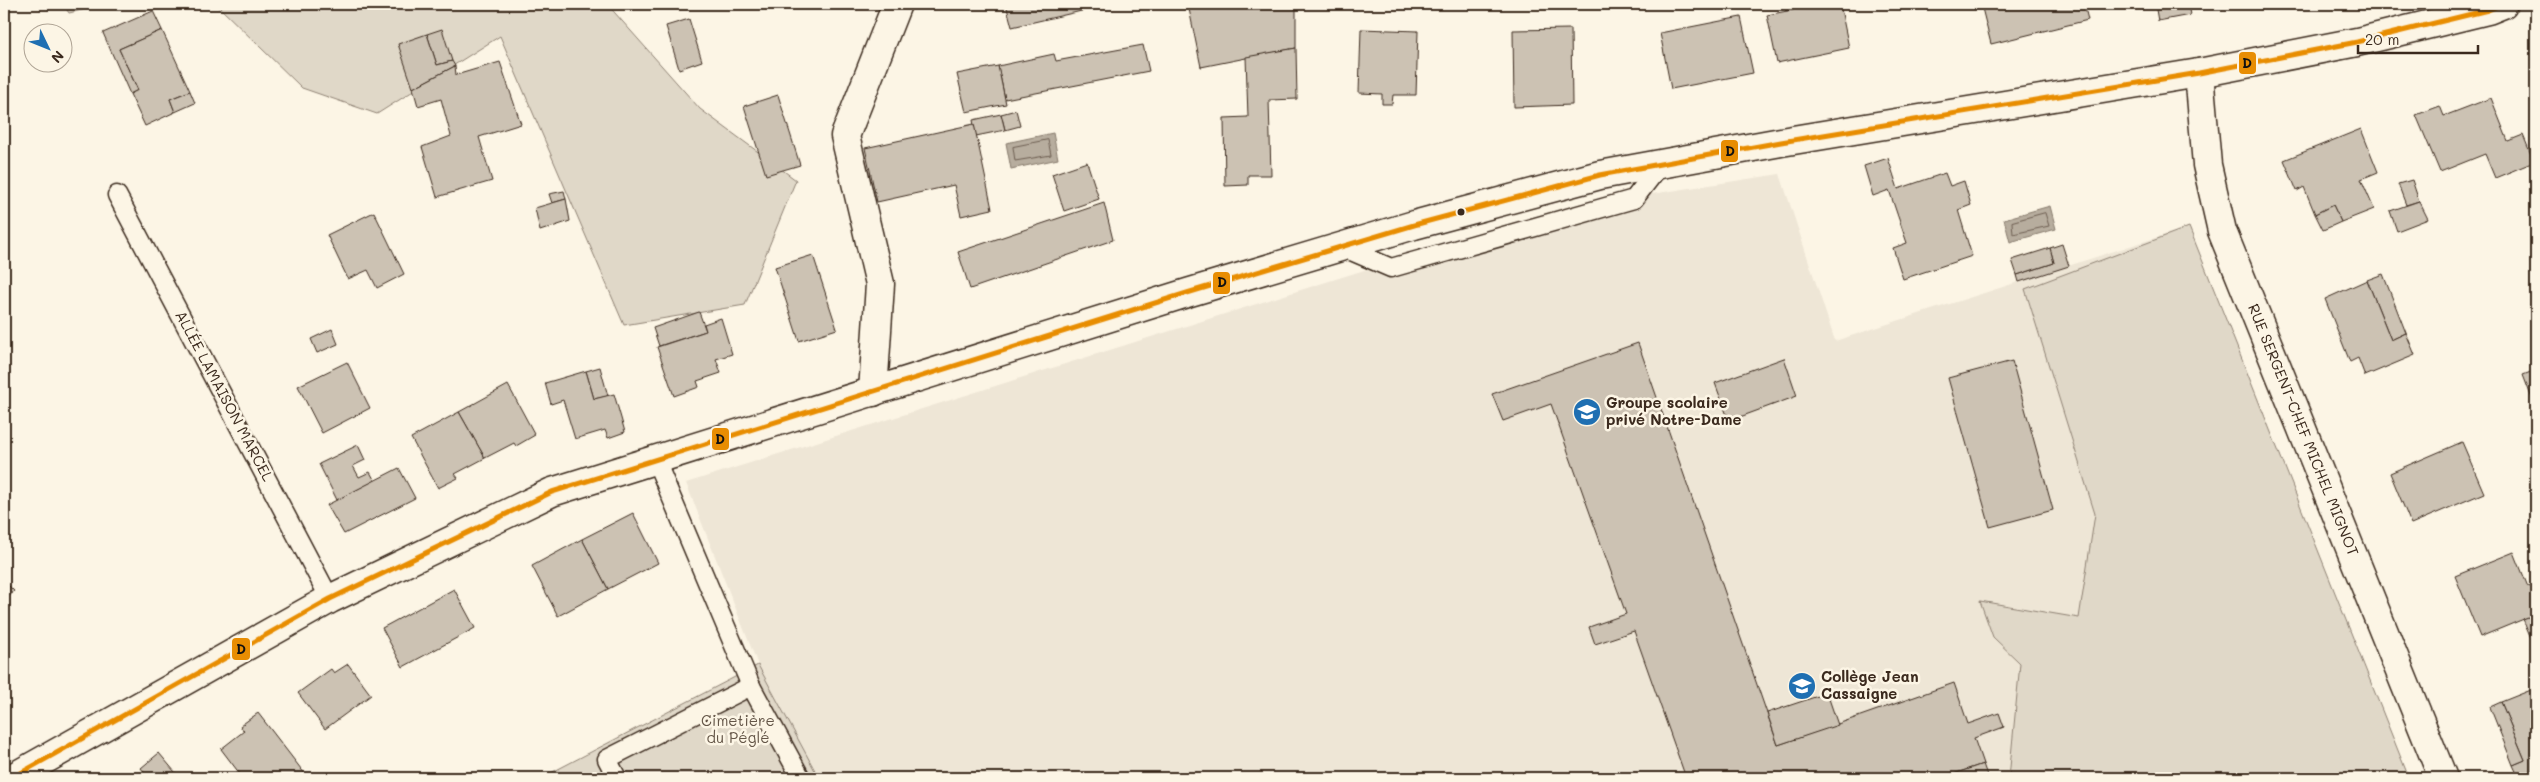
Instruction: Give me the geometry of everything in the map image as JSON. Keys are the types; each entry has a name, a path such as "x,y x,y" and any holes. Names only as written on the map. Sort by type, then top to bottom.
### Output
{"street":[{"path":"873,392 880,284 845,136 897,4"},
{"path":"12,778 330,598 552,492 656,461 1187,293 1414,224 1582,179 1780,142 2199,73 2357,42 2488,10 2503,4"},
{"name":"RUE SERGENT-CHEF MICHEL MIGNOT","path":"2199,73 2207,165 2222,230 2444,778"}],"lane":[{"path":"1342,247 1391,268 1634,199 1661,164"},
{"name":"ALLÉE LAMAISON MARCEL","path":"117,195 330,598"},
{"path":"656,461 751,686 801,778"},
{"path":"617,778 607,759 751,686"}],"shaded area":[{"name":"Groupe scolaire privé Notre-Dame","path":"1780,174 1835,341 2189,227 2409,778 819,778 758,665 686,483 1562,208"}],"green space":[{"path":"63,4 107,4 69,13"},
{"path":"216,4 607,4 700,109 796,180 745,305 624,325 500,36 377,114 302,88"},
{"path":"2189,227 2409,778 2009,778 2020,663 1993,637 1980,601 2079,618 2095,514 2025,289"},
{"name":"Cimetière du Péglé","path":"758,665 819,778 541,778"}],"water":[{"path":"1053,133 1058,159 1011,169 1006,143"},
{"path":"2050,206 2056,229 2010,242 2004,219"}],"building":[{"path":"1006,4 1112,4 1012,27"},
{"path":"1188,4 1296,4 1296,48 1201,67"},
{"path":"1784,4 1822,4 1786,11"},
{"path":"1822,4 1840,4 1849,48 1777,63 1767,15"},
{"path":"1981,4 2084,4 2088,20 1991,44"},
{"path":"2155,4 2188,4 2190,15 2158,21"},
{"path":"153,11 162,30 119,49 138,90 130,94 103,33"},
{"path":"1741,17 1753,73 1671,89 1660,33"},
{"path":"689,19 702,61 679,69 666,26"},
{"path":"442,29 452,61 437,65 427,34"},
{"path":"1361,29 1418,31 1416,95 1393,95 1392,104 1382,104 1382,94 1359,93"},
{"path":"1571,29 1572,105 1514,107 1513,30"},
{"path":"162,30 190,91 170,99 175,112 145,126 130,94 138,90 119,49"},
{"path":"427,34 437,65 452,61 455,66 413,88 398,44"},
{"path":"1143,45 1149,71 1005,99 998,66 1054,54 1056,61"},
{"path":"1296,48 1297,99 1269,100 1271,175 1248,175 1248,185 1225,186 1224,118 1248,117 1246,57"},
{"path":"500,62 521,124 479,137 492,181 437,197 422,147 451,136 441,99 418,106 413,88 455,66 456,75"},
{"path":"998,66 1006,104 966,112 957,74"},
{"path":"190,91 195,103 175,112 170,99"},
{"path":"778,95 800,165 766,175 744,106"},
{"path":"2491,98 2508,141 2523,135 2534,162 2495,178 2485,154 2440,172 2416,115 2440,106 2444,116"},
{"path":"1016,110 1020,126 1005,130 1001,114"},
{"path":"1001,114 1005,130 976,136 973,120"},
{"path":"974,124 992,209 961,216 954,185 877,202 865,148"},
{"path":"2361,129 2378,172 2361,179 2374,209 2341,222 2333,205 2315,214 2304,187 2297,191 2284,160"},
{"path":"1888,158 1898,189 1945,173 1950,186 1964,181 1971,205 1958,210 1972,256 1903,279 1893,248 1907,243 1889,190 1873,196 1864,166"},
{"path":"1087,162 1099,199 1064,211 1052,174"},
{"path":"2412,180 2419,201 2406,205 2398,184"},
{"path":"564,191 566,199 552,203 549,194"},
{"path":"566,199 570,221 540,231 535,208"},
{"path":"2419,201 2428,219 2397,231 2390,211"},
{"path":"1104,203 1113,240 970,289 958,252"},
{"path":"2333,205 2341,222 2323,230 2315,214"},
{"path":"374,212 404,274 377,288 368,270 348,279 327,235"},
{"path":"2062,244 2069,266 2019,282 2017,275 2054,263 2050,248"},
{"path":"2050,248 2054,263 2017,275 2012,260"},
{"path":"813,255 837,329 799,341 775,267"},
{"path":"2383,274 2406,333 2391,340 2367,280"},
{"path":"2367,280 2391,340 2406,333 2415,355 2365,376 2358,358 2350,362 2325,299"},
{"path":"699,312 706,331 659,346 653,328"},
{"path":"721,318 732,354 716,359 721,373 697,381 699,387 674,396 657,347 706,331 704,324"},
{"path":"332,329 338,344 317,353 311,339"},
{"path":"1638,343 1778,745 1954,683 1968,724 1999,713 2004,727 1974,738 1983,764 1942,778 1686,778 1634,631 1595,644 1589,627 1626,614 1551,404 1503,421 1492,394"},
{"path":"1784,358 1797,396 1729,421 1715,383"},
{"path":"2012,361 2053,510 1990,527 1948,378"},
{"path":"347,362 370,408 322,433 298,386"},
{"path":"600,367 608,396 594,399 586,371"},
{"path":"2536,370 2536,409 2523,375"},
{"path":"586,371 594,399 614,394 625,432 608,438 605,430 575,439 563,400 551,404 545,383"},
{"path":"508,385 535,435 516,446 514,443 485,458 459,412"},
{"path":"459,412 485,458 455,474 458,478 438,488 411,438"},
{"path":"2462,442 2484,493 2411,524 2390,473"},
{"path":"358,445 365,460 353,466 359,477 370,472 375,481 337,500 319,464"},
{"path":"399,468 415,498 344,534 327,505"},
{"path":"633,513 658,563 608,589 582,539"},
{"path":"582,539 608,589 558,616 532,566"},
{"path":"2514,552 2528,587 2536,583 2536,614 2480,637 2455,576"},
{"path":"4,581 14,591 4,602"},
{"path":"454,589 475,628 403,667 382,628"},
{"path":"2536,614 2536,636 2531,638 2523,619"},
{"path":"348,664 371,695 325,729 298,693 331,669 334,673"},
{"path":"2536,688 2536,778 2519,778 2513,765 2525,760 2501,702"},
{"path":"1827,693 1838,725 1778,745 1767,713"},
{"path":"2501,702 2525,760 2513,765 2490,707"},
{"path":"258,713 308,778 243,778 221,749 244,731 240,726"},
{"path":"159,753 180,778 142,778 146,775 141,768"},
{"path":"1983,764 1988,778 1942,778"}],"transit line":[{"name":"D","path":"12,778 330,599 552,492 1187,293 1414,225 1600,175 1781,142 2199,73 2357,42 2488,10 2503,4"}],"place":[{"name":"Groupe scolaire privé Notre-Dame","path":"1587,412"},
{"name":"Collège Jean Cassaigne","path":"1802,686"}]}
